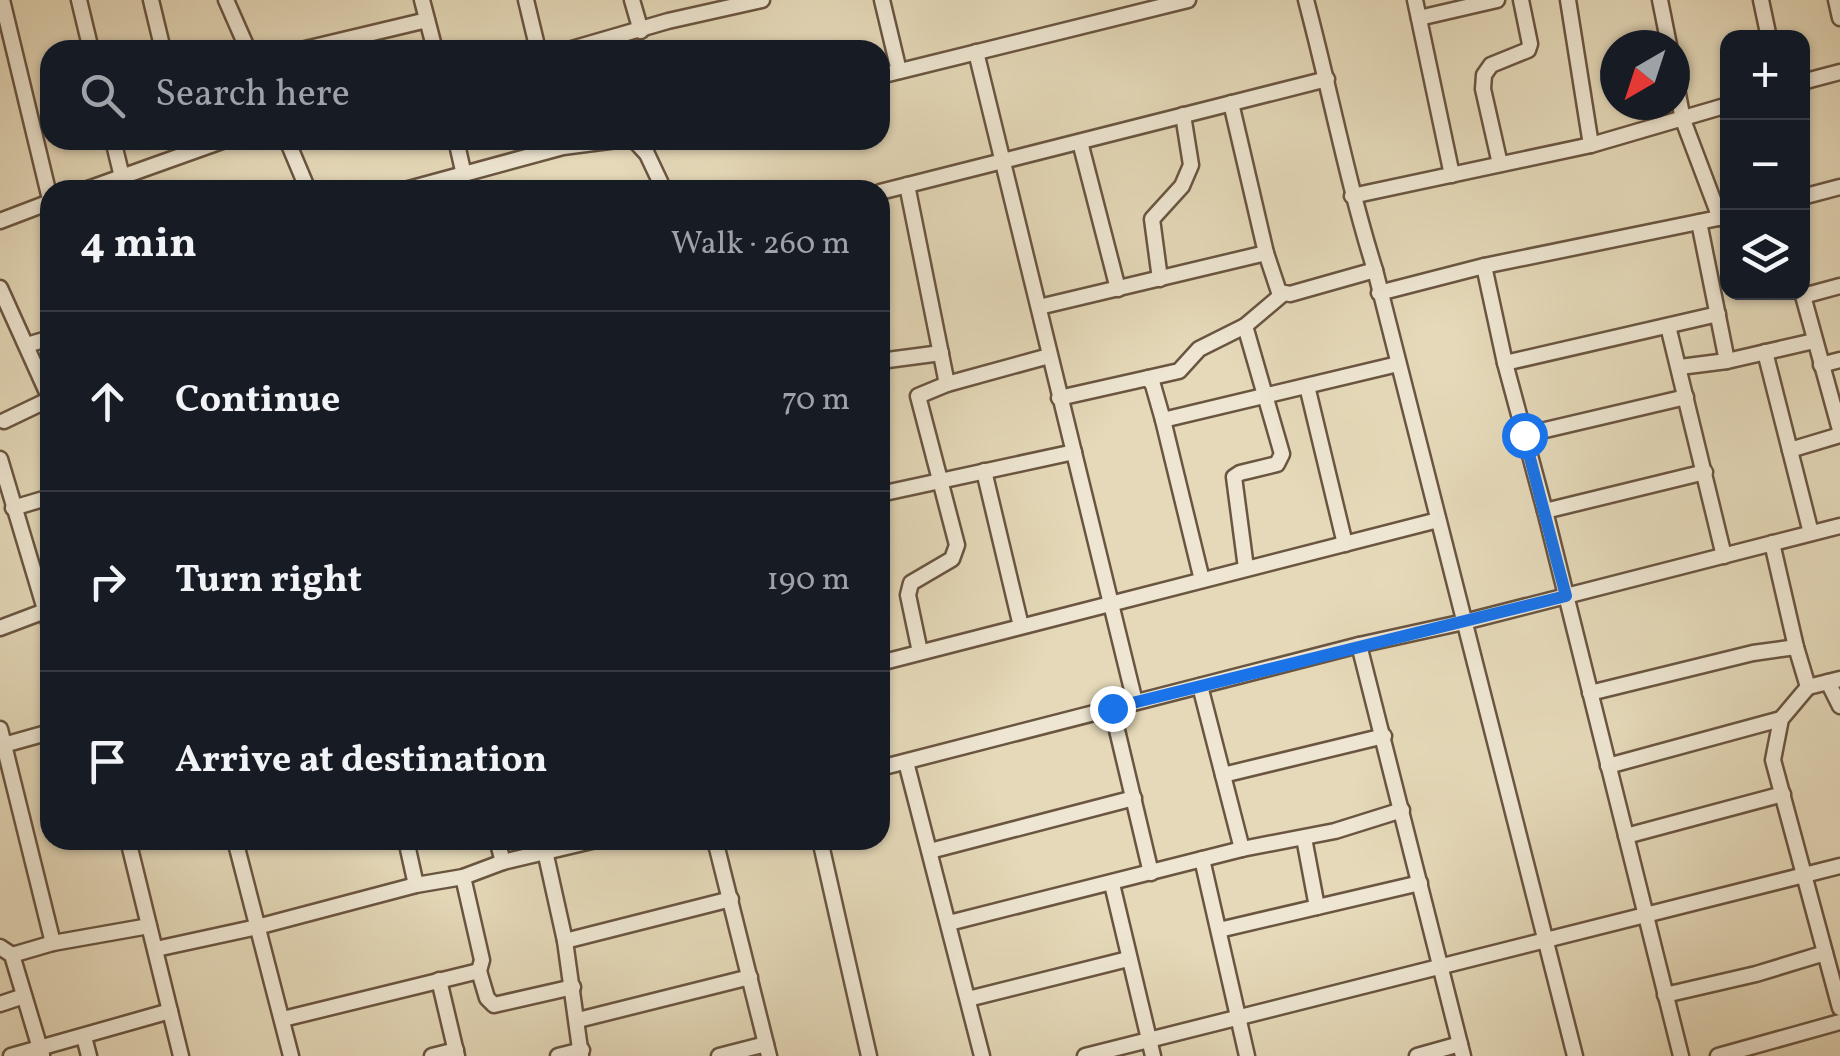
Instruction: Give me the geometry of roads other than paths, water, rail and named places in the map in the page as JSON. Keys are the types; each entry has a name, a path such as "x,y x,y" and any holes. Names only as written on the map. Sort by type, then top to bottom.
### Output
{"street":[{"path":"2,0 42,180"},
{"path":"79,0 89,40"},
{"path":"150,0 160,40"},
{"path":"226,0 244,40"},
{"path":"422,0 432,40"},
{"path":"526,0 536,40"},
{"path":"632,0 641,32"},
{"path":"609,40 707,7 762,0"},
{"path":"882,0 899,70"},
{"path":"890,73 1188,0"},
{"path":"1306,0 1328,79 1352,196 1576,1056"},
{"path":"1415,0 1452,175"},
{"path":"1419,18 1497,0"},
{"path":"1500,164 1483,81 1491,65 1528,50 1521,0"},
{"path":"1568,0 1591,145"},
{"path":"1660,0 1665,30"},
{"path":"1762,0 1768,30"},
{"path":"1836,0 1840,18"},
{"path":"343,40 427,20"},
{"path":"976,52 1135,702"},
{"path":"1810,80 1840,72"},
{"path":"890,190 1328,79"},
{"path":"1231,104 1266,253 1276,288 1284,294"},
{"path":"1690,118 1720,108"},
{"path":"1160,279 1152,219 1182,186 1191,165 1183,116"},
{"path":"1352,196 1591,145 1683,120 1721,210"},
{"path":"1080,142 1118,289"},
{"path":"115,150 122,177"},
{"path":"114,180 180,150"},
{"path":"292,150 304,180"},
{"path":"458,150 464,174"},
{"path":"442,180 541,150"},
{"path":"643,150 659,180"},
{"path":"908,185 947,384"},
{"path":"1810,194 1840,187"},
{"path":"0,221 40,205"},
{"path":"1380,292 1484,266 1720,218"},
{"path":"1699,222 1727,360"},
{"path":"1039,308 1266,253"},
{"path":"1484,266 1505,363 1681,1056"},
{"path":"1060,398 1179,371 1199,349 1245,326 1284,294 1374,270"},
{"path":"1810,292 1840,286"},
{"path":"0,288 40,376"},
{"path":"1790,450 1840,432 1804,300"},
{"path":"1505,363 1718,314"},
{"path":"1245,326 1267,395 1281,459 1277,464 1236,474 1234,480 1246,568"},
{"path":"1668,326 1724,556"},
{"path":"27,345 40,341"},
{"path":"1680,366 1814,341"},
{"path":"890,360 942,352"},
{"path":"1765,352 1812,533"},
{"path":"920,652 908,595 910,582 952,559 957,549 918,399 920,394 1049,356"},
{"path":"1821,365 1840,360"},
{"path":"1163,420 1398,364"},
{"path":"1148,378 1163,420 1202,580"},
{"path":"1306,386 1345,544"},
{"path":"1524,435 1686,397"},
{"path":"1,419 40,403"},
{"path":"890,492 1074,452"},
{"path":"0,458 40,593"},
{"path":"984,470 1021,626"},
{"path":"1545,511 1704,472"},
{"path":"13,508 40,500"},
{"path":"890,660 1438,520"},
{"path":"890,766 1840,526"},
{"path":"1772,544 1808,687"},
{"path":"0,628 40,613"},
{"path":"1359,645 1462,1050 1417,1056"},
{"path":"1590,694 1753,653 1796,647"},
{"path":"1840,706 1834,680 1808,687 1781,719 1772,753 1840,1008"},
{"path":"1200,686 1242,849"},
{"path":"1112,708 1152,874"},
{"path":"1608,766 1781,719"},
{"path":"0,729 53,943"},
{"path":"2,746 40,735"},
{"path":"1223,775 1384,736"},
{"path":"906,762 982,1056"},
{"path":"1626,836 1782,794"},
{"path":"930,851 1134,798"},
{"path":"949,922 1242,849 1304,838 1402,810"},
{"path":"1304,838 1316,908"},
{"path":"130,850 180,1056"},
{"path":"238,850 291,1056"},
{"path":"408,850 416,885"},
{"path":"500,850 503,862"},
{"path":"156,949 463,877 550,850"},
{"path":"717,850 767,1050 719,1056"},
{"path":"822,850 869,1056"},
{"path":"545,851 565,942 582,1053 558,1056"},
{"path":"1202,859 1248,1056"},
{"path":"1085,1056 1151,1048 1239,1018 1840,866"},
{"path":"463,877 482,960 479,971 486,998 494,1005 573,987"},
{"path":"1219,930 1420,883"},
{"path":"1112,884 1151,1048"},
{"path":"565,942 731,900"},
{"path":"41,1052 6,951 149,926"},
{"path":"1666,995 1825,953"},
{"path":"968,999 1128,959"},
{"path":"283,1019 479,971"},
{"path":"578,1020 750,977"},
{"path":"432,1056 456,1053 439,980"},
{"path":"0,1004 24,996"},
{"path":"11,1056 41,1052 170,1011"},
{"path":"1718,1056 1840,1022"},
{"path":"84,1037 88,1056"}]}
